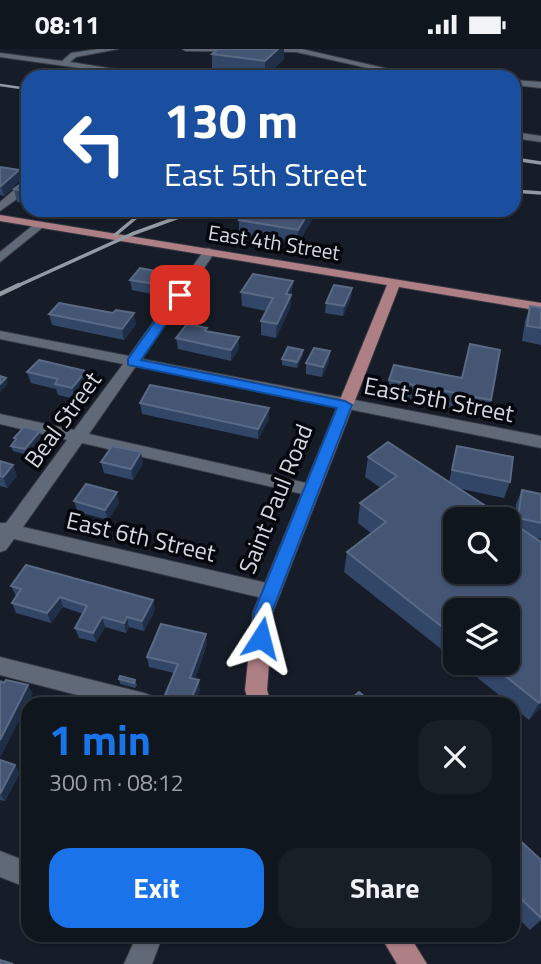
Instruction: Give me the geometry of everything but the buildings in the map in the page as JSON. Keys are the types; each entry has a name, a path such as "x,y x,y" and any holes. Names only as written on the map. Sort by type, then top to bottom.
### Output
{"main road":[{"name":"East 4th Street","path":"0,218 541,307"},
{"name":"Saint Paul Road","path":"258,697 256,690 263,612 394,283"},
{"path":"398,942 413,964"}],"street":[{"path":"16,49 65,61 114,49"},
{"path":"186,49 309,52 388,70"},
{"path":"0,55 65,61 120,70"},
{"path":"521,83 541,85"},
{"path":"521,136 541,139"},
{"path":"0,208 21,191"},
{"path":"0,258 41,224"},
{"name":"Beal Street","path":"3,535 78,437 209,252"},
{"name":"East 5th Street","path":"0,335 541,442"},
{"path":"0,419 311,490"},
{"name":"East 6th Street","path":"3,535 271,592"},
{"path":"0,666 121,697"},
{"path":"0,864 21,872"},
{"path":"138,964 147,942"}],"railway":[{"path":"0,85 21,88"},
{"path":"521,160 541,163"},
{"path":"521,192 541,193"},
{"path":"115,235 137,217"},
{"path":"15,287 132,234 179,217"},
{"path":"0,294 19,285"}],"route":[{"path":"180,295 132,362 345,405 263,612 261,638"}]}
